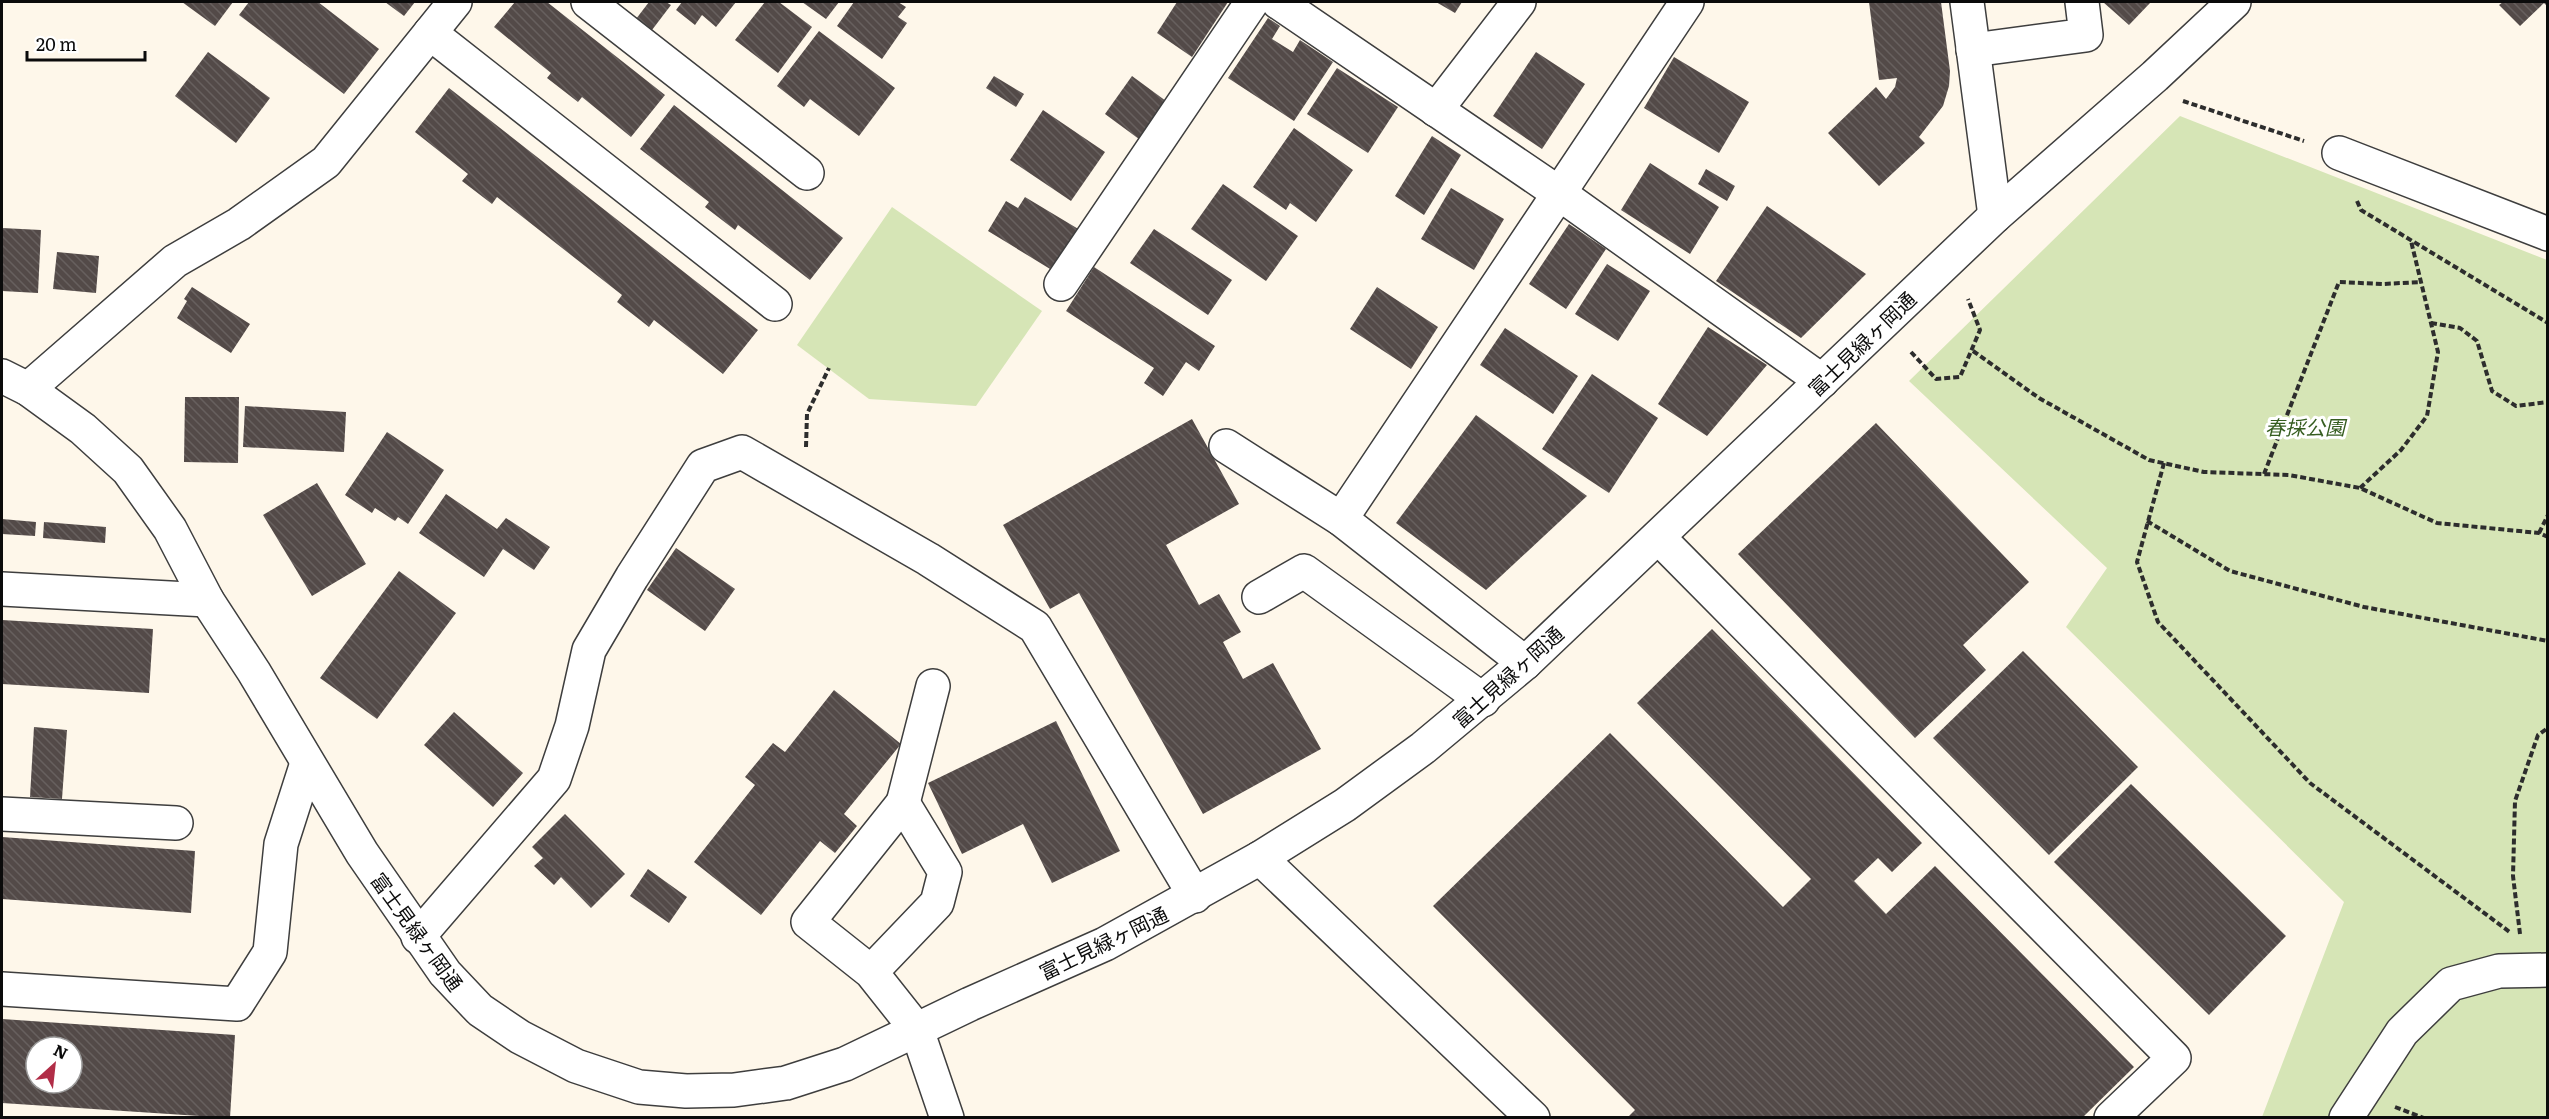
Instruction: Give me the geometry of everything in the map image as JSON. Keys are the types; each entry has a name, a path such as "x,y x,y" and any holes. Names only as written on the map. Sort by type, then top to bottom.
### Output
{"street":[{"path":"15,383 175,261 239,224 326,162 455,2"},
{"path":"588,2 807,173"},
{"path":"1061,284 1252,2"},
{"path":"1278,2 1560,194 1822,381"},
{"path":"1436,110 1519,2"},
{"path":"1341,519 1687,2"},
{"path":"1967,2 1995,216"},
{"path":"1973,50 2086,35 2082,2"},
{"name":"富士見緑ヶ岡通","path":"15,383 83,429 128,470 170,529 207,600 254,672 362,853 445,973 480,1010 510,1030 576,1066 639,1087 686,1091 734,1090 786,1083 845,1064 1106,944 1195,896 1345,806 1424,748 1525,663 1995,216 2155,76 2234,2"},
{"path":"430,33 775,304"},
{"path":"2339,153 2547,234"},
{"path":"1226,446 1341,519 1525,663"},
{"path":"418,937 554,779 572,726 589,650 632,577 703,466 742,452 928,559 1035,627 1195,896"},
{"path":"1658,537 2174,1058 2111,1118"},
{"path":"1259,597 1304,571 1483,700"},
{"path":"2,589 207,600"},
{"path":"933,687 903,803 808,922 871,972 917,1030 947,1118"},
{"path":"2,989 237,1004 270,952 281,844 307,763"},
{"path":"871,972 937,903 945,872 903,803"},
{"path":"2,814 176,824"},
{"path":"1260,858 1533,1118"},
{"path":"2346,1118 2402,1032 2451,984 2499,971 2547,970"}],"path":[{"path":"2180,99 2339,153 2361,210 2547,323"},
{"path":"2360,488 2401,450 2427,416 2438,352 2411,240"},
{"path":"2264,474 2339,282 2383,284 2421,282"},
{"path":"1911,352 1936,379 1960,377 1980,330 1968,299"},
{"path":"2431,323 2460,328 2476,341 2492,391 2516,406 2547,402"},
{"path":"1973,351 2039,398 2149,460 2204,472 2289,475 2360,488 2437,523 2539,533 2547,537"},
{"path":"809,491 807,414 829,369"},
{"path":"2164,463 2138,562 2158,622 2310,783 2520,940 2513,876 2515,801 2538,735 2547,728"},
{"path":"2539,533 2547,515"},
{"path":"2147,521 2230,571 2364,607 2547,641"}],"green space":[{"name":"春採公園","path":"2180,116 2547,260 2547,1117 2262,1117 2344,902 2066,627 2107,568 1909,381"},
{"path":"892,207 1042,311 976,406 869,399 797,345"}],"building":[{"path":"182,2 233,2 215,26"},
{"path":"249,2 318,2 379,49 344,94 239,15"},
{"path":"385,2 415,2 404,16"},
{"path":"515,2 547,2 665,95 631,137 582,97 578,102 547,78 551,73 494,27"},
{"path":"649,2 666,2 671,5 652,30 636,19"},
{"path":"682,2 736,2 716,27 702,15 695,25 676,10"},
{"path":"765,2 779,2 812,27 778,73 735,40"},
{"path":"802,2 839,2 826,19"},
{"path":"854,2 898,2 906,7 898,17 907,23 882,59 837,26"},
{"path":"1177,2 1228,2 1192,57 1157,33"},
{"path":"1436,2 1462,2 1455,13"},
{"path":"1869,2 1941,2 1950,71 1949,86 1943,106 1919,137 1925,143 1879,186 1828,133 1876,87 1886,99 1895,87 1897,78 1879,80"},
{"path":"2103,2 2151,2 2129,25"},
{"path":"2503,2 2548,2 2548,7 2544,3 2520,26 2499,5"},
{"path":"1268,18 1280,26 1272,39 1293,52 1300,40 1333,62 1294,121 1228,78"},
{"path":"819,31 895,88 859,136 810,99 804,107 777,86"},
{"path":"208,52 270,98 236,143 175,96"},
{"path":"1536,52 1585,84 1542,149 1493,116"},
{"path":"1674,57 1749,102 1719,153 1644,108"},
{"path":"1337,68 1398,107 1368,153 1307,114"},
{"path":"994,76 1024,94 1016,107 986,88"},
{"path":"1132,76 1170,104 1143,142 1105,114"},
{"path":"449,88 758,330 723,374 654,320 649,327 617,302 622,295 497,197 492,204 462,181 468,174 415,132"},
{"path":"674,105 843,238 810,280 738,225 735,230 705,207 709,202 640,149"},
{"path":"1043,110 1105,152 1071,201 1010,160"},
{"path":"1294,128 1353,170 1316,222 1290,203 1286,210 1253,187"},
{"path":"1432,136 1461,155 1424,215 1395,196"},
{"path":"1650,163 1719,207 1690,254 1621,210"},
{"path":"1706,169 1735,186 1727,201 1698,184"},
{"path":"1223,184 1298,236 1266,281 1191,229"},
{"path":"1451,188 1504,219 1474,270 1421,239"},
{"path":"1025,197 1080,230 1055,272 988,231 1006,201 1018,208"},
{"path":"1767,206 1866,274 1801,338 1716,281"},
{"path":"1569,224 1606,249 1566,309 1529,284"},
{"path":"2,228 41,230 38,293 2,291"},
{"path":"1154,229 1232,280 1208,315 1130,263"},
{"path":"57,252 99,256 96,293 53,289"},
{"path":"1607,264 1650,291 1618,341 1575,314"},
{"path":"1094,267 1215,346 1199,371 1186,362 1163,396 1144,383 1154,368 1066,311"},
{"path":"192,287 250,324 231,353 177,318 187,301 184,299"},
{"path":"1377,287 1438,327 1411,369 1350,329"},
{"path":"1708,327 1767,365 1707,436 1658,404"},
{"path":"1505,328 1578,376 1553,414 1480,365"},
{"path":"1592,374 1658,418 1609,493 1542,449"},
{"path":"185,397 239,397 238,463 184,462"},
{"path":"245,406 346,412 344,452 243,447"},
{"path":"1476,415 1587,496 1486,590 1396,523"},
{"path":"1192,419 1239,504 1166,545 1199,605 1219,594 1241,632 1223,642 1243,679 1273,663 1321,749 1203,814 1079,593 1050,609 1003,525"},
{"path":"1876,423 2029,582 1963,645 1986,670 1915,738 1738,554"},
{"path":"387,432 444,470 408,524 398,517 395,521 375,508 372,513 345,495"},
{"path":"317,483 366,564 312,596 263,515"},
{"path":"446,494 497,529 506,518 550,547 534,570 503,549 484,577 419,533"},
{"path":"2,519 36,522 35,536 2,534"},
{"path":"44,522 106,527 105,543 43,538"},
{"path":"676,548 735,589 705,631 647,590"},
{"path":"399,571 456,613 377,719 320,678"},
{"path":"2,620 153,629 149,693 2,684"},
{"path":"1712,629 1922,843 1892,872 1878,858 1854,881 1886,914 1935,866 2134,1067 2082,1118 1627,1118 1635,1110 1433,906 1610,733 1783,907 1811,879 1637,703"},
{"path":"2023,651 2138,767 2049,855 1933,738"},
{"path":"834,690 901,744 844,814 857,826 835,853 820,841 761,915 694,862 755,785 745,777 773,743 785,752"},
{"path":"454,712 523,773 493,807 424,745"},
{"path":"1056,721 1120,851 1052,883 1023,824 962,854 928,783"},
{"path":"34,727 67,730 62,799 30,797"},
{"path":"2131,784 2286,936 2209,1015 2054,862"},
{"path":"565,814 625,874 591,908 561,877 554,885 534,866 543,858 532,847"},
{"path":"2,837 195,851 191,913 2,899"},
{"path":"648,869 687,897 669,923 630,896"},
{"path":"2,1019 235,1035 230,1118 2,1103"}]}
